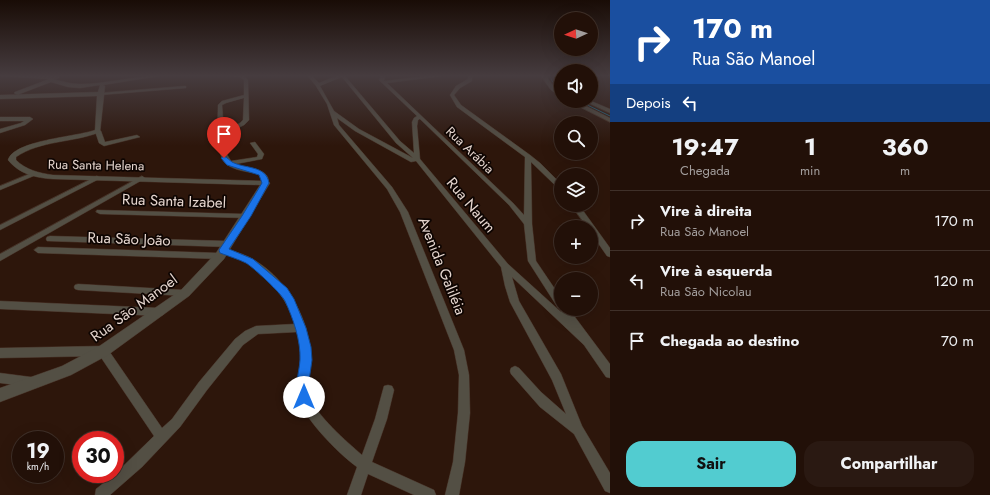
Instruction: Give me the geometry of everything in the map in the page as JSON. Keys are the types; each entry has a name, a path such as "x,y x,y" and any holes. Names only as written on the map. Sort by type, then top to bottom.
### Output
{"street":[{"path":"100,99 98,131 102,143 104,144 137,137"},
{"path":"237,99 221,104 221,134 224,158 229,163 262,173 265,177 266,183"},
{"path":"221,134 242,124 246,120 247,99"},
{"name":"Avenida Galiléia","path":"326,99 337,125 390,188 404,212 460,350 464,375 464,413 459,462 452,495"},
{"name":"Rua Naum","path":"362,99 398,142 417,159 505,266 587,342"},
{"name":"Rua Arábia","path":"401,99 511,204 528,224"},
{"path":"453,99 467,113 538,164 554,181"},
{"path":"598,106 610,111"},
{"path":"585,108 610,120"},
{"path":"332,112 358,130 423,167"},
{"path":"417,159 418,150 413,124 416,119 420,117"},
{"path":"0,119 30,119 23,124 0,131"},
{"name":"Rua Santa Helena","path":"98,131 79,138 50,142 24,148 13,156 12,160 16,164 34,174 53,177 142,178 266,183"},
{"path":"229,163 260,158 261,154 253,143"},
{"path":"528,156 528,224 532,261 554,294"},
{"path":"0,188 34,174"},
{"path":"0,228 97,178"},
{"path":"0,258 142,178"},
{"name":"Rua São Manoel","path":"0,395 66,372 102,351 160,312 185,293 224,250 266,183"},
{"name":"Rua Santa Izabel","path":"100,212 246,216"},
{"path":"580,212 610,254"},
{"name":"Rua São João","path":"50,239 224,250"},
{"name":"Rua São João","path":"38,250 224,250"},
{"path":"224,250 249,261 283,291 289,299 300,328 305,347 306,360 302,388 310,410 330,433 364,464 428,495"},
{"path":"505,266 509,286 515,302 556,378 578,430 610,486 607,495"},
{"path":"78,287 185,293"},
{"path":"0,305 160,312"},
{"path":"569,316 610,373"},
{"path":"101,494 162,438 176,423 239,342 256,330 300,328"},
{"path":"0,353 102,351 162,438"},
{"path":"515,371 531,393 554,414 578,430"},
{"path":"0,378 36,383"},
{"path":"354,495 381,419 388,390"}],"waterway":[{"path":"593,108 610,116"}],"route":[{"path":"224,158 229,163 262,173 265,177 266,183 223,250 249,261 283,291 289,299 300,328 305,347 306,360 302,388 304,397"}]}
